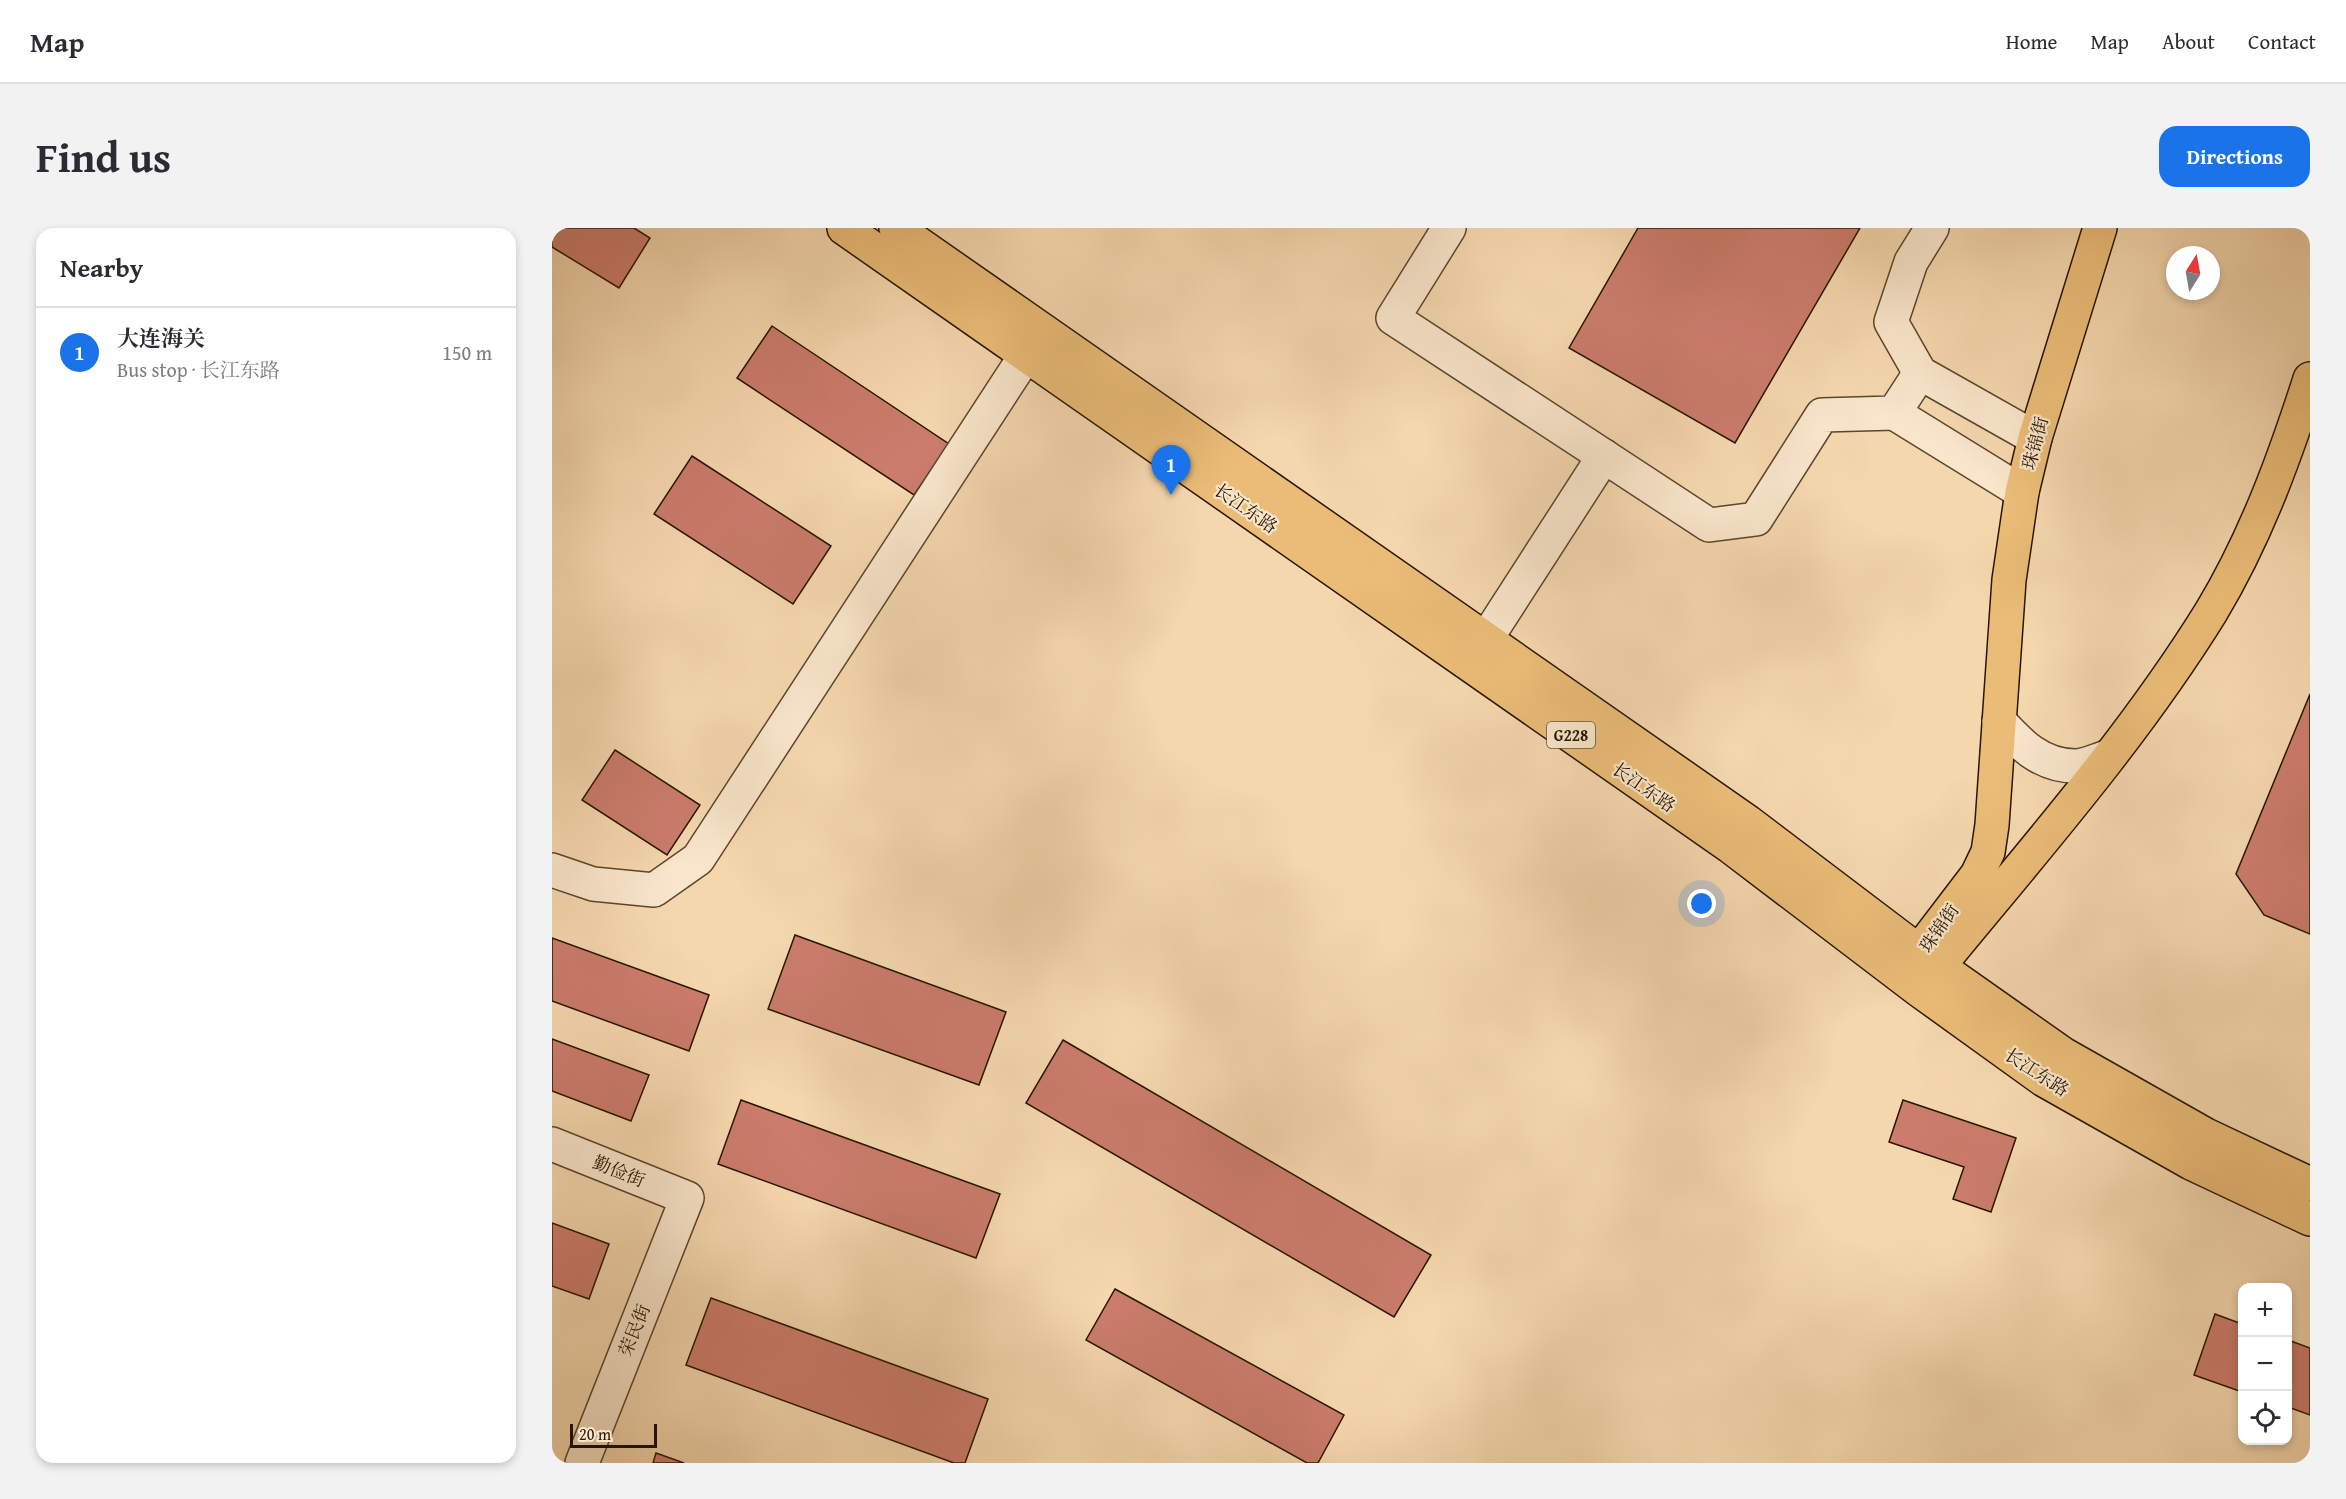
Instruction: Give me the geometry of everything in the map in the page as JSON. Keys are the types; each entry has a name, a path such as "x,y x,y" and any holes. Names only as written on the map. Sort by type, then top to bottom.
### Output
{"main road":[{"name":"长江东路","path":"844,228 1731,847 2063,1054 2206,1135 2310,1184"},
{"name":"长江东路","path":"896,228 1748,822 1925,969 2044,1080 2191,1163 2310,1219"},
{"name":"珠锦街","path":"1925,969 1988,852 1992,825 2009,580 2022,492 2036,438 2100,228"},
{"name":"珠锦街","path":"1925,969 2107,758 2154,697 2217,601 2265,509 2310,379"}],"street":[{"path":"1449,228 1393,318 1709,525 1756,519 1822,415 1894,413 2022,492"},
{"path":"1932,228 1911,262 1891,322 1920,373 2036,438"},
{"path":"552,870 593,884 654,890 698,859 1026,355"},
{"path":"1894,413 1920,373"},
{"path":"1486,639 1604,456"},
{"path":"1999,721 2021,746 2044,761 2076,766 2107,758"},
{"name":"勤俭街","path":"552,1144 687,1198"},
{"name":"荣民街","path":"582,1463 687,1198"}],"building":[{"path":"552,228 634,228 650,238 619,288 552,247"},
{"path":"1638,228 1860,228 1735,443 1569,348"},
{"path":"772,326 949,444 914,495 737,378"},
{"path":"692,456 831,546 793,604 654,514"},
{"path":"2310,694 2310,934 2264,915 2236,874"},
{"path":"615,750 700,805 667,855 582,800"},
{"path":"795,935 1006,1012 979,1085 768,1009"},
{"path":"552,938 709,995 689,1051 552,1001"},
{"path":"552,1039 649,1075 631,1121 552,1091"},
{"path":"1063,1040 1431,1255 1394,1317 1026,1103"},
{"path":"741,1100 1000,1194 976,1258 718,1164"},
{"path":"1903,1100 2016,1138 1991,1212 1953,1199 1964,1167 1889,1142"},
{"path":"552,1223 609,1244 589,1299 552,1286"},
{"path":"1115,1289 1344,1415 1318,1463 1307,1463 1086,1340"},
{"path":"711,1298 988,1399 965,1463 954,1463 686,1365"},
{"path":"2215,1314 2238,1323 2238,1391 2194,1375"},
{"path":"2292,1341 2310,1348 2310,1415 2292,1408"},
{"path":"656,1453 684,1463 653,1463"}],"place":[{"name":"大连海关","path":"1171,495"}]}
